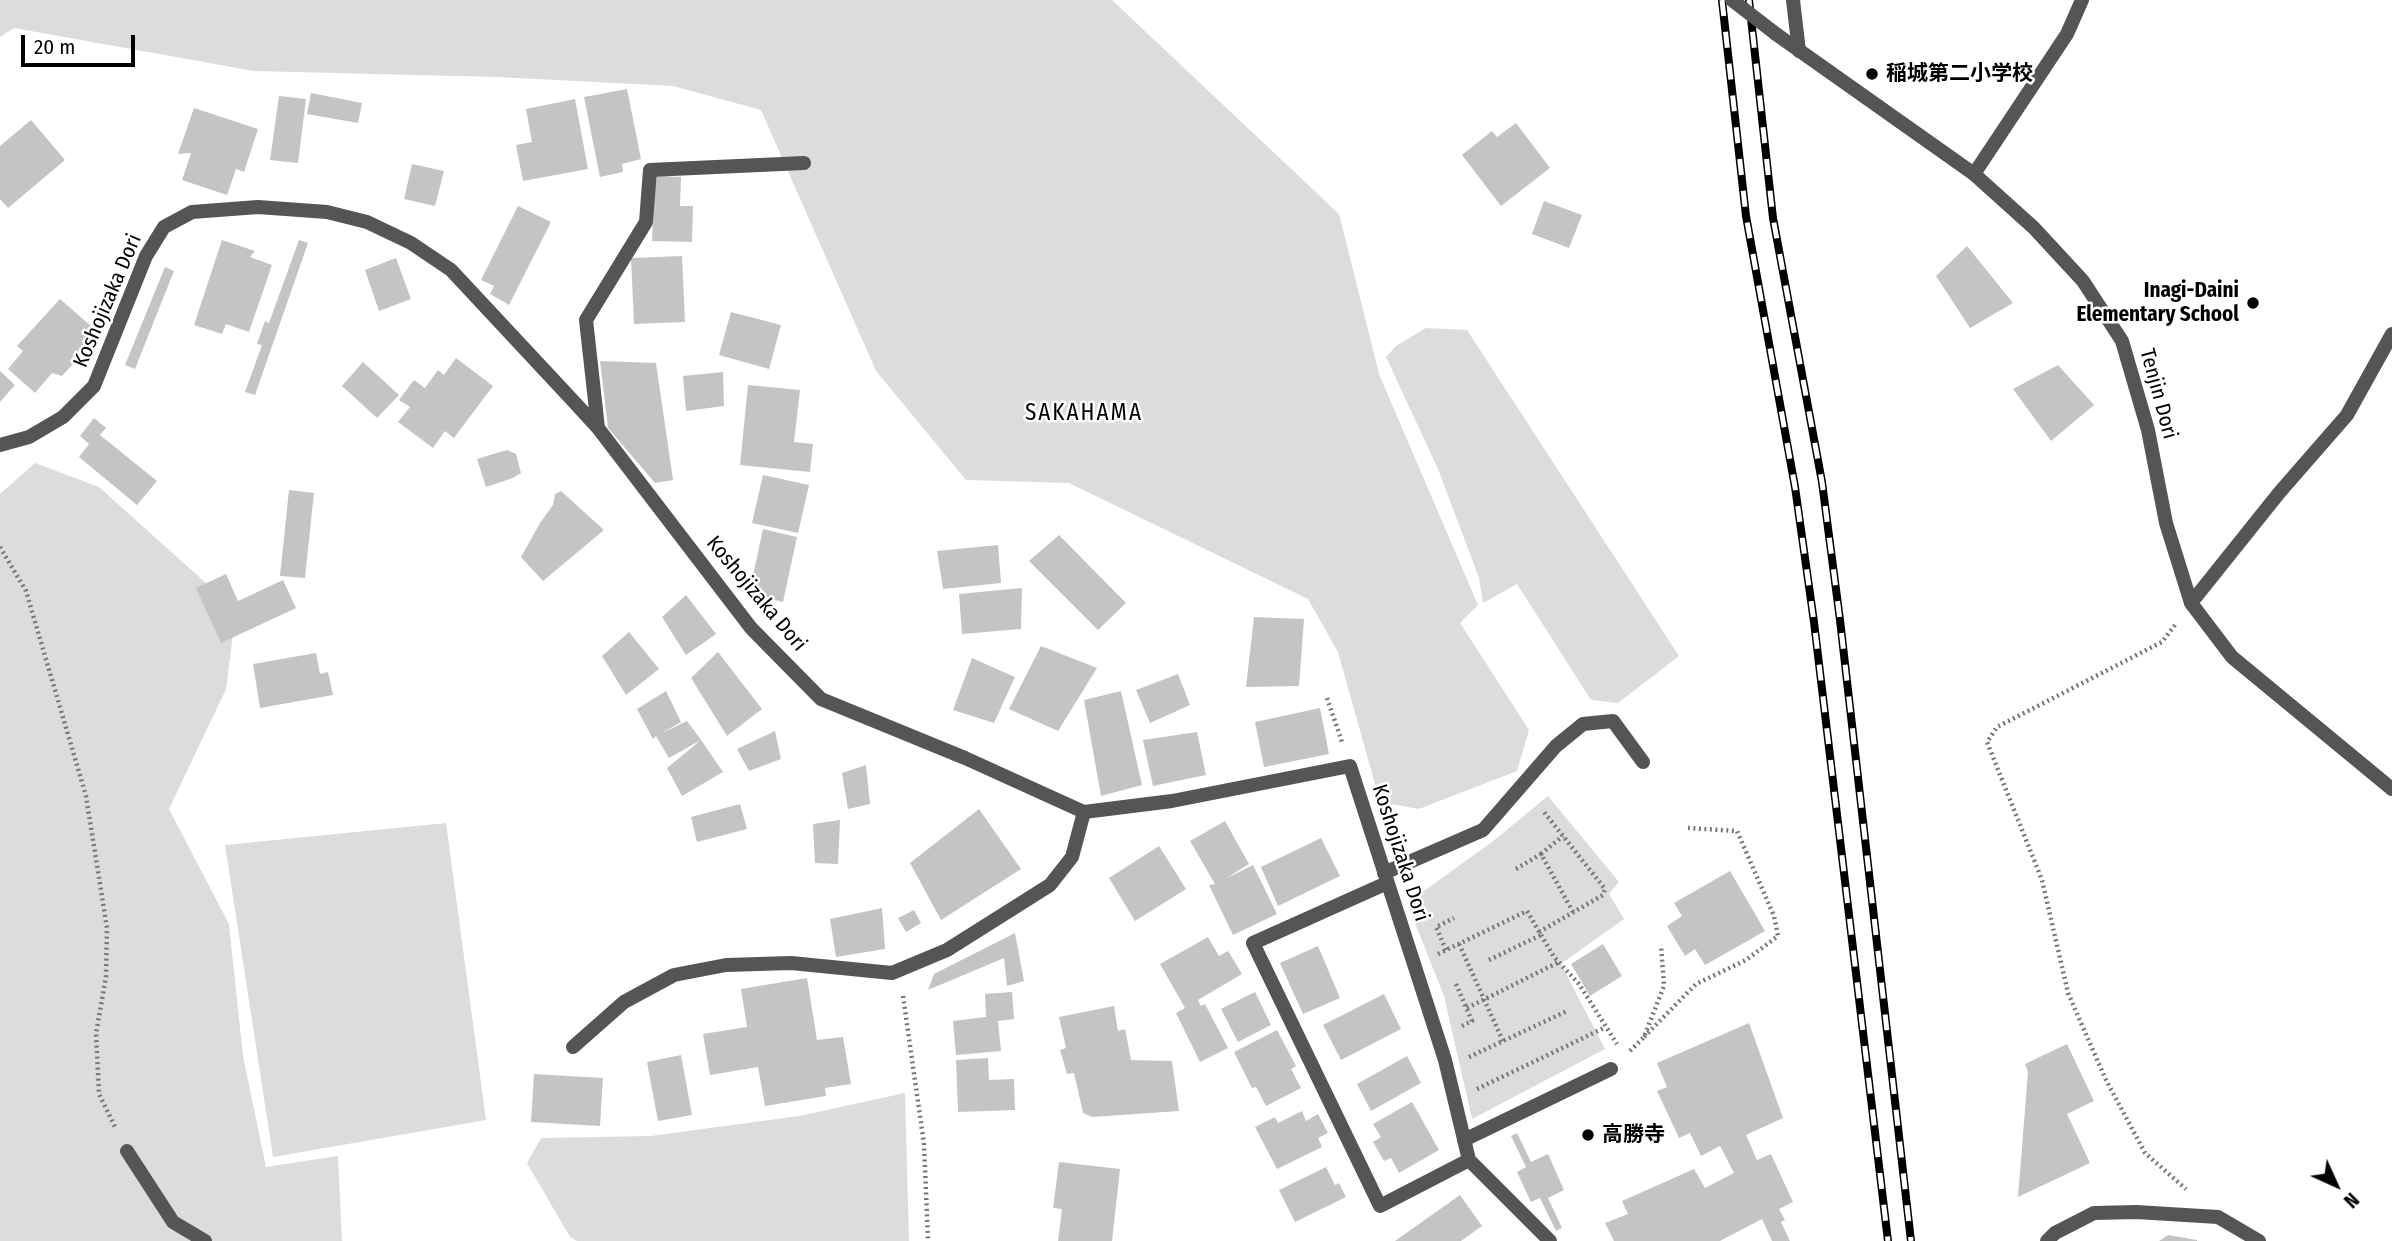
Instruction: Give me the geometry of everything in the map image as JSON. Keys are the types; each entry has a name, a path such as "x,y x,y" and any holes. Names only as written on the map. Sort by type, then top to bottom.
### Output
{"street":[{"name":"Tenjin Dori","path":"1732,0 1799,51 1974,174 2034,228 2083,281 2122,341 2148,430 2166,523 2191,603 2232,657 2392,789"},
{"path":"1793,0 1799,51"},
{"path":"1974,174 2067,34 2082,0"},
{"path":"598,428 586,320 646,222 650,170 804,163"},
{"name":"Koshojizaka Dori","path":"0,445 29,437 63,417 94,387 146,256 164,227 192,212 258,207 327,212 366,222 411,243 451,270 598,428 751,628 821,699 952,752 1084,812 1172,801 1350,766 1445,1060 1469,1160"},
{"path":"2191,603 2347,415 2392,334"},
{"path":"1550,1241 1469,1160 1380,1206 1253,943 1483,830 1556,746 1583,724 1613,721 1643,762"},
{"path":"573,1047 624,1002 674,975 726,965 792,963 892,974 947,950 1050,885 1072,857 1084,812"},
{"path":"1464,1140 1611,1069"},
{"path":"127,1151 173,1222 205,1241"},
{"path":"2048,1241 2055,1233 2094,1213 2136,1212 2218,1217 2259,1241"}],"path":[{"path":"0,547 26,591 86,796 107,928 106,977 96,1033 99,1094 127,1151"},
{"path":"2191,603 2162,642 1997,727 1987,742 2042,880 2068,993 2106,1080 2146,1153 2218,1217"},
{"path":"1327,698 1350,766"},
{"path":"1489,960 1603,895 1605,889 1544,812"},
{"path":"1611,1069 1696,984 1746,960 1778,936 1770,905 1737,831 1688,828"},
{"path":"1516,869 1563,836"},
{"path":"1541,854 1573,912"},
{"path":"1438,954 1527,911 1559,962 1579,984 1625,1057"},
{"path":"1446,950 1436,927 1454,918"},
{"path":"1459,944 1503,1041"},
{"path":"1644,1037 1664,986 1661,945"},
{"path":"1467,1008 1559,962"},
{"path":"900,971 924,1144 928,1241"},
{"path":"1456,984 1472,1021 1458,1028"},
{"path":"1465,1059 1567,1011"},
{"path":"1471,1091 1606,1027"}],"shaded area":[{"path":"0,0 1112,0 1339,214 1379,374 1478,605 1460,623 1529,730 1517,771 1419,809 1380,802 1338,652 1308,599 1069,483 966,480 876,371 761,110 673,86 497,77 254,71 14,28 0,37"},
{"path":"1426,328 1467,330 1679,656 1618,703 1591,700 1517,584 1483,603 1479,578 1438,469 1386,357 1396,346"},
{"path":"35,463 99,487 236,610 226,689 169,809 229,924 243,1056 266,1167 338,1156 342,1241 0,1241 0,494"},
{"path":"1548,796 1619,882 1609,894 1624,919 1561,964 1605,1049 1472,1119 1444,996 1407,903 1492,842"},
{"path":"446,823 486,1120 273,1157 225,845"},
{"path":"905,1093 909,1241 577,1241 570,1237 527,1163 541,1138 651,1136 799,1116"}],"building":[{"path":"627,89 641,159 622,164 623,172 600,177 584,97"},
{"path":"311,93 362,103 358,123 307,114"},
{"path":"279,96 306,99 298,163 270,160"},
{"path":"575,99 588,169 523,181 516,145 532,142 526,109"},
{"path":"194,108 258,129 244,172 236,169 227,195 182,180 191,153 178,154"},
{"path":"31,120 65,160 8,208 0,199 0,146"},
{"path":"1516,123 1550,168 1501,206 1462,155 1492,131 1497,137"},
{"path":"412,164 444,171 435,206 404,199"},
{"path":"655,176 681,177 680,206 693,206 692,242 652,241"},
{"path":"1544,201 1582,215 1569,248 1532,234"},
{"path":"518,206 551,222 509,305 490,294 494,286 481,280"},
{"path":"222,240 255,251 250,257 272,265 249,332 226,324 222,334 194,325"},
{"path":"299,240 308,243 255,395 245,392 262,345 257,344 265,321 269,323"},
{"path":"1967,246 2013,303 1970,328 1936,276"},
{"path":"682,256 685,322 634,324 631,258"},
{"path":"396,258 411,299 379,311 365,270"},
{"path":"165,267 174,271 135,369 125,365"},
{"path":"60,299 91,326 85,333 94,341 62,376 52,373 35,393 8,369 23,351 17,346"},
{"path":"731,312 781,325 769,369 719,355"},
{"path":"456,358 493,386 454,438 445,431 433,448 398,422 410,407 399,400 414,380 425,388 438,370 444,375"},
{"path":"600,361 656,363 673,480 655,483 608,428"},
{"path":"363,362 399,395 377,418 342,386"},
{"path":"2058,365 2094,405 2051,441 2013,389"},
{"path":"0,371 15,385 0,402"},
{"path":"723,372 724,406 686,411 683,376"},
{"path":"748,385 800,390 794,442 813,444 810,472 740,465"},
{"path":"94,418 106,428 100,435 157,481 137,505 79,457 89,444 80,436"},
{"path":"507,450 516,454 521,473 486,487 477,459"},
{"path":"763,475 809,485 798,533 752,523"},
{"path":"289,490 314,493 305,578 280,576"},
{"path":"561,491 604,530 543,581 521,557 553,505 555,494"},
{"path":"763,529 797,537 783,602 749,594"},
{"path":"1059,535 1126,603 1098,630 1029,561"},
{"path":"998,545 1001,583 943,589 937,551"},
{"path":"226,574 238,601 283,580 296,608 221,643 196,588"},
{"path":"1022,588 1021,629 962,634 959,594"},
{"path":"686,595 716,634 686,655 662,617"},
{"path":"1254,617 1304,619 1299,686 1246,687"},
{"path":"629,632 659,669 626,695 602,656"},
{"path":"1041,646 1097,668 1058,731 1009,709"},
{"path":"718,652 762,709 727,736 691,678"},
{"path":"316,653 320,674 328,672 333,695 260,708 253,664"},
{"path":"972,658 1015,677 994,723 953,710"},
{"path":"1178,674 1190,705 1150,723 1136,690"},
{"path":"666,691 681,722 660,734 687,721 701,740 669,758 656,736 653,739 637,709"},
{"path":"1121,691 1142,785 1101,796 1084,700"},
{"path":"1320,708 1329,754 1264,767 1255,722"},
{"path":"775,731 781,759 749,771 737,749"},
{"path":"1197,732 1206,775 1153,786 1143,740"},
{"path":"701,740 723,772 682,796 667,768"},
{"path":"866,765 870,804 848,809 842,773"},
{"path":"740,804 747,829 697,842 691,817"},
{"path":"979,809 1021,869 941,920 910,863"},
{"path":"840,820 838,864 815,863 813,824"},
{"path":"1225,821 1249,864 1225,879 1253,865 1277,914 1233,935 1209,885 1215,884 1190,841"},
{"path":"1321,838 1340,876 1278,906 1261,867"},
{"path":"1159,846 1186,889 1135,921 1109,878"},
{"path":"1730,871 1765,931 1705,965 1695,949 1685,956 1667,926 1682,916 1674,903"},
{"path":"882,908 885,949 836,957 830,919"},
{"path":"914,910 921,923 906,932 898,918"},
{"path":"1015,933 1024,981 1007,986 1004,958 928,990 934,974"},
{"path":"1208,937 1219,956 1228,951 1242,974 1198,1000 1201,1006 1205,1004 1228,1048 1200,1062 1176,1013 1185,1008 1160,964"},
{"path":"1603,944 1622,976 1590,996 1571,964"},
{"path":"1318,946 1340,998 1303,1014 1280,963"},
{"path":"807,978 817,1040 843,1037 851,1084 825,1088 826,1096 765,1106 758,1067 710,1075 703,1034 747,1027 741,989"},
{"path":"1012,992 1014,1019 998,1021 1001,1051 956,1055 953,1021 986,1017 985,994"},
{"path":"1255,992 1271,1025 1238,1042 1221,1009"},
{"path":"1384,994 1401,1029 1341,1060 1323,1025"},
{"path":"1114,1006 1118,1031 1125,1029 1131,1060 1172,1061 1179,1111 1092,1117 1083,1113 1074,1073 1067,1074 1060,1050 1066,1048 1059,1017"},
{"path":"1749,1023 1783,1118 1746,1135 1757,1160 1771,1154 1793,1202 1779,1209 1785,1220 1781,1222 1790,1241 1772,1241 1762,1219 1720,1241 1614,1241 1605,1223 1628,1214 1622,1201 1694,1169 1705,1188 1734,1173 1720,1146 1701,1156 1690,1133 1679,1138 1657,1091 1667,1087 1657,1063"},
{"path":"1277,1030 1296,1066 1291,1069 1301,1088 1266,1106 1256,1087 1252,1088 1234,1052"},
{"path":"2067,1044 2094,1101 2067,1114 2090,1163 2018,1197 2028,1072 2025,1064"},
{"path":"681,1055 692,1115 658,1121 647,1062"},
{"path":"1407,1056 1421,1083 1371,1111 1357,1084"},
{"path":"988,1058 989,1080 1014,1079 1015,1110 958,1112 956,1060"},
{"path":"534,1074 603,1078 600,1126 531,1122"},
{"path":"1412,1102 1439,1150 1399,1173 1391,1158 1384,1161 1373,1142 1381,1137 1373,1124"},
{"path":"1302,1111 1306,1121 1318,1114 1328,1133 1318,1138 1322,1147 1277,1169 1255,1127 1275,1117 1278,1123"},
{"path":"1517,1133 1531,1162 1548,1154 1564,1190 1548,1198 1562,1228 1556,1231 1540,1198 1531,1202 1517,1172 1526,1167 1511,1136"},
{"path":"1059,1162 1120,1169 1112,1241 1058,1241 1062,1209 1053,1208"},
{"path":"1326,1167 1335,1185 1339,1183 1346,1197 1295,1222 1279,1190"},
{"path":"1460,1195 1482,1226 1461,1241 1395,1241"},
{"path":"2168,1235 2197,1240 2197,1241 2159,1241"}],"railway":[{"path":"1722,0 1746,216 1795,487 1814,622 1888,1241"},
{"path":"1749,0 1773,218 1822,482 1911,1241"}],"place":[{"name":"稲城第二小学校","path":"1872,74"},
{"name":"Inagi-Daini Elementary School","path":"2253,303"},
{"name":"高勝寺","path":"1588,1135"}],"district":[{"name":"SAKAHAMA","path":"1084,414"}]}
